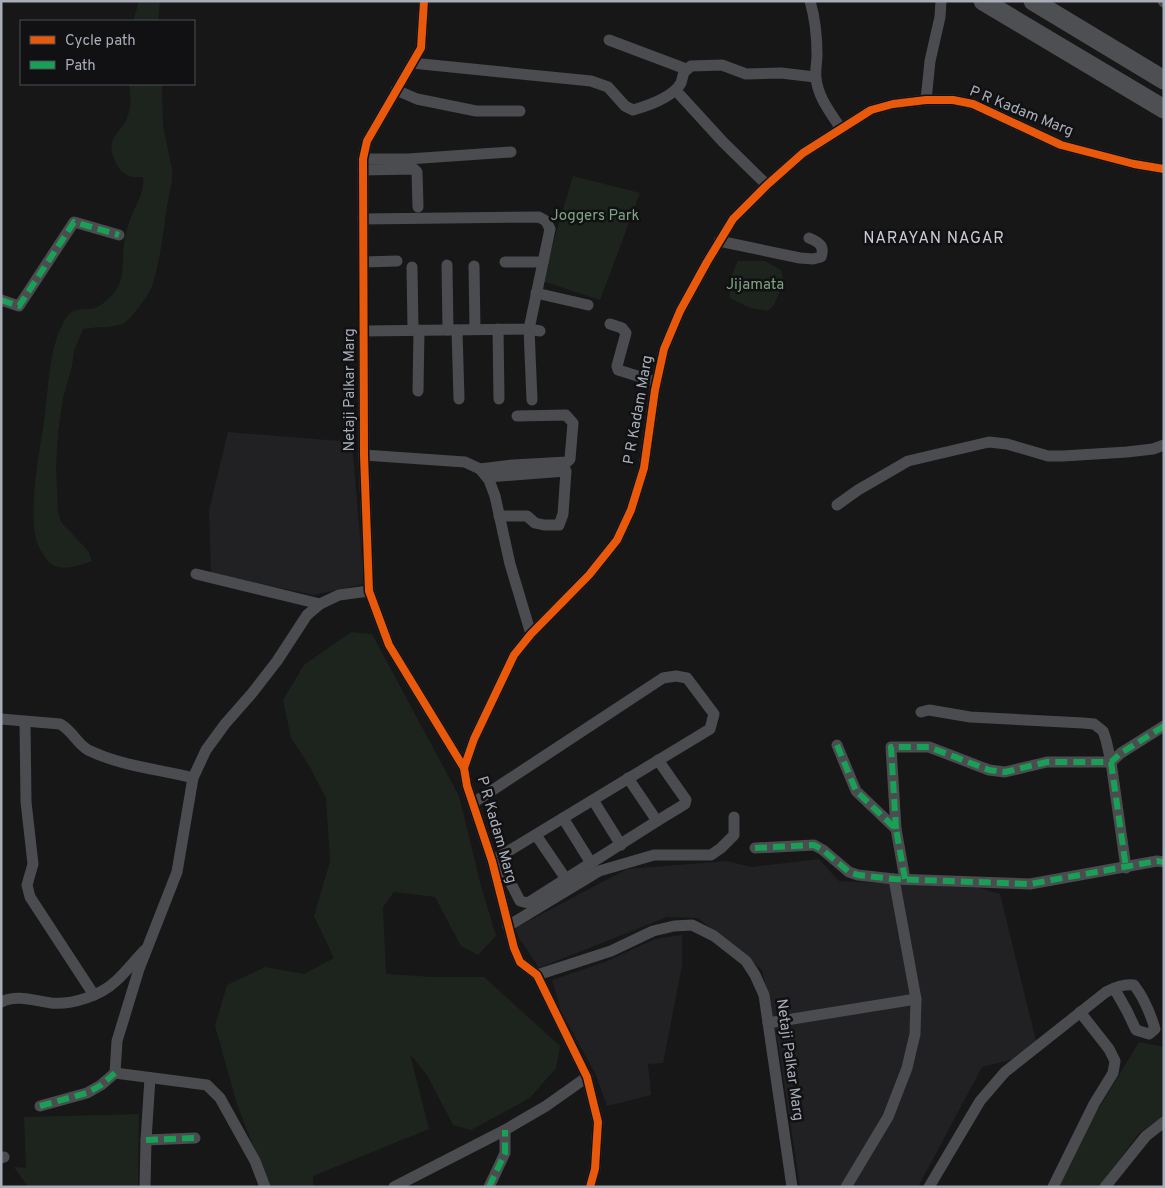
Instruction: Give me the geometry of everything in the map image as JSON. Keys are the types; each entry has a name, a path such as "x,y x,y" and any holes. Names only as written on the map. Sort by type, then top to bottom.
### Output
{"main road":[{"path":"983,1 1164,109"},
{"path":"1033,1 1164,80"}],"street":[{"name":"Netaji Palkar Marg","path":"424,1 420,48 368,141 363,164 364,455 369,591 389,645 464,768"},
{"path":"810,1 813,11 816,46 815,77 823,102 841,129"},
{"path":"926,100 930,61 940,17 941,1"},
{"path":"609,40 686,69"},
{"path":"412,63 591,81 608,87 625,106 633,110 667,96 680,84 684,72 691,66 722,65 746,74 781,73 815,77"},
{"path":"396,90 417,99 476,111 520,111"},
{"path":"680,94 723,142 767,185"},
{"name":"P R Kadam Marg","path":"537,975 520,962 514,948 496,860 467,786 464,768 474,739 514,655 531,634 589,575 617,540 631,510 644,468 664,349 680,311 733,219 803,153 871,110 893,104 926,100 953,100 973,104 1061,145 1134,164 1164,169"},
{"path":"363,164 511,152"},
{"path":"363,164 414,170 417,172 418,207"},
{"path":"364,220 539,217 546,220 550,229 536,293 532,400"},
{"path":"1,300 19,306 74,222 118,235"},
{"path":"719,241 800,258 813,260 821,258 822,246 818,241 809,238"},
{"path":"364,262 397,261"},
{"path":"505,262 542,262"},
{"path":"447,266 459,399"},
{"path":"474,266 475,329"},
{"path":"412,267 418,391"},
{"path":"536,293 588,305"},
{"path":"610,324 622,328 626,332 617,366 618,370 657,382"},
{"path":"364,330 535,330"},
{"path":"498,330 499,399"},
{"path":"484,473 513,465 567,462 570,459 573,423 570,418 566,415 517,416"},
{"path":"837,505 858,490 908,461 989,442 1007,444 1048,456 1127,452 1153,449 1164,445"},
{"path":"364,455 465,462 484,473 566,471 563,514 559,525 535,523 527,516 499,516"},
{"path":"484,473 495,496 510,564 531,634"},
{"path":"196,574 320,604"},
{"path":"40,1106 87,1093 101,1085 115,1073 117,1041 148,946 177,872 193,778 206,750 277,661 307,615 320,604 339,595 369,591"},
{"path":"473,803 663,678 676,676 687,678 714,714 710,729 658,760 628,778 496,860 520,901 528,903 685,804 686,800 658,760"},
{"path":"921,712 929,710 970,717 1094,724 1103,731 1111,762 1126,868"},
{"path":"1,720 60,724 66,727 80,744 98,754 134,766 193,778"},
{"path":"25,722 26,802 33,864 27,885 30,897 94,995"},
{"path":"846,1187 888,1117 907,1068 916,1034 916,999 900,879 890,747 930,748 989,770 1006,772 1046,762 1111,762 1121,753 1164,726"},
{"path":"837,745 856,791 896,829"},
{"path":"628,778 657,821"},
{"path":"593,800 621,845"},
{"path":"508,926 607,869 654,855 711,855 734,835 734,817"},
{"path":"563,818 591,863"},
{"path":"536,835 566,879"},
{"path":"755,848 814,845 824,850 848,872 858,875 900,879 1030,884 1157,861 1164,862"},
{"name":"Netaji Palkar Marg","path":"537,975 612,951 653,931 674,926 692,925 714,936 746,960 756,975 764,994 792,1187"},
{"path":"1,1002 14,999 30,999 52,1003 68,1003 94,995 114,983 148,946"},
{"path":"537,975 587,1077 598,1122 595,1169 590,1187"},
{"path":"930,1187 980,1101 1005,1072 1080,1012 1114,988"},
{"path":"768,1023 916,999"},
{"path":"1053,1187 1094,1104 1113,1073 1115,1061 1109,1049 1080,1012"},
{"path":"115,1073 207,1085 220,1098 255,1161 265,1187"},
{"path":"394,1187 505,1130 546,1106 587,1077"},
{"path":"146,1187 146,1140 150,1078"},
{"path":"1105,1187 1146,1136 1164,1122"},
{"path":"489,1187 505,1153 505,1130"},
{"path":"146,1140 194,1138"}],"shaded area":[{"path":"228,432 352,442 364,584 314,595 211,573 209,510"},
{"path":"819,859 839,881 979,888 1000,894 1039,1053 982,1067 918,1187 800,1187 779,1050 762,970 698,918 667,917 539,968 519,938 515,928 627,869 727,861 751,867"},
{"path":"682,935 682,966 663,1063 648,1064 651,1095 607,1106 596,1075 561,1011 552,980 605,962 655,939"}],"green space":[{"path":"139,1 160,1 158,20 133,20"},
{"path":"129,85 162,85 163,125 172,170 172,181 159,260 152,286 147,295 136,311 124,323 114,326 83,329 74,351 63,398 58,433 56,467 58,512 61,522 89,552 92,561 66,568 55,566 47,559 40,549 36,538 34,523 35,487 50,368 60,329 69,314 76,310 101,305 116,291 120,282 126,233 143,188 143,177 126,175 121,171 114,159 111,145 127,119 130,100"},
{"name":"Joggers Park","path":"573,176 640,193 600,300 542,281"},
{"name":"Jijamata","path":"738,261 765,261 781,270 784,282 774,305 768,311 750,308 730,298 729,281"},
{"path":"351,632 372,634 459,796 481,886 496,936 478,955 461,946 435,897 394,892 383,907 386,974 433,977 484,977 560,1046 556,1068 530,1098 471,1130 453,1125 427,1075 410,1054 429,1129 313,1176 313,1187 269,1187 237,1104 215,1026 227,985 265,967 304,974 334,958 314,916 330,861 326,798 307,762 291,738 283,700 304,665"},
{"path":"1139,1042 1164,1047 1164,1116 1139,1133 1099,1187 1057,1187 1085,1131"},
{"path":"139,1114 138,1187 28,1187 14,1167 26,1168 24,1117"}],"marked path":[{"path":"1,300 19,306 74,222 119,235"},
{"path":"896,829 891,747 929,747 989,770 1005,772 1047,762 1111,762 1121,753 1164,726"},
{"path":"837,745 856,791 896,829 905,879"},
{"path":"1111,762 1126,868"},
{"path":"755,848 814,845 823,850 849,872 858,875 894,879 1030,884 1157,861 1164,862"},
{"path":"40,1106 87,1093 101,1085 115,1073"},
{"path":"489,1187 505,1153 505,1130"},
{"path":"146,1140 195,1138"}],"cycle path":[{"path":"424,1 421,48 367,141 363,159 364,455 369,591 389,645 464,768"},
{"path":"590,1187 595,1169 598,1122 587,1077 537,975 520,962 514,948 492,861 467,786 464,768 474,739 514,655 531,634 589,575 617,540 631,510 644,468 655,390 664,349 680,311 707,262 733,219 803,153 871,110 893,104 926,100 953,100 973,104 1061,145 1134,164 1164,169"}],"district":[{"name":"NARAYAN NAGAR","path":"934,239"}]}
